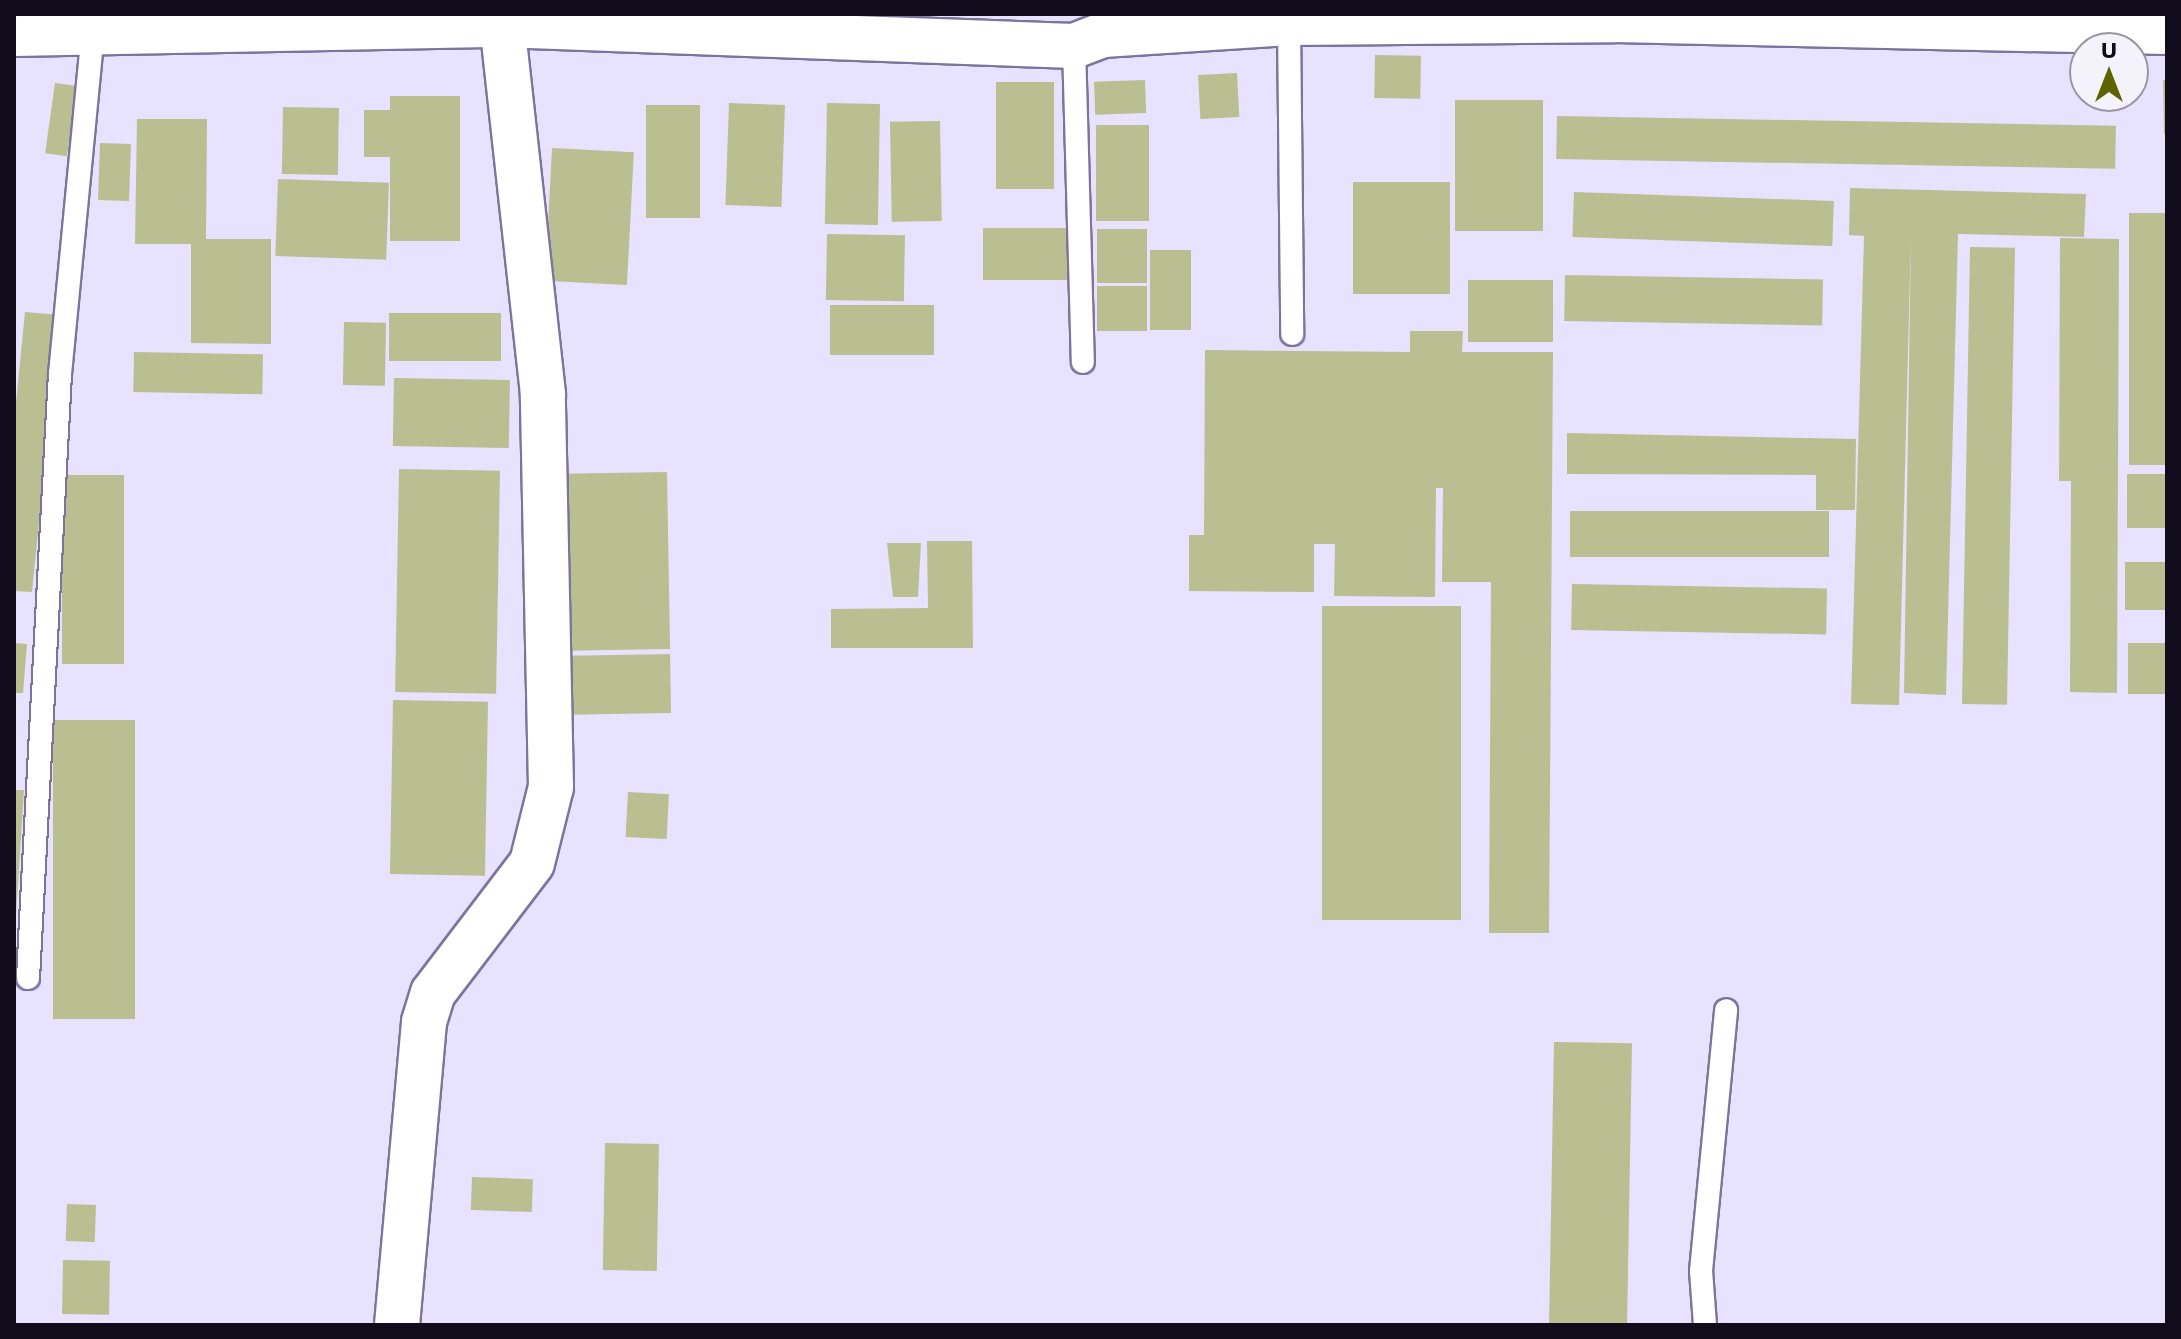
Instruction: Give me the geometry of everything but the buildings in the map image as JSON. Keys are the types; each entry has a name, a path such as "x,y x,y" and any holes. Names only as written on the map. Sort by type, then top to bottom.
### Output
{"street":[{"path":"14,34 93,29 502,25 1093,32 1289,23 1615,20 2167,32"},
{"path":"397,1325 424,1022 433,993 532,863 551,787 543,394 502,25"}],"lane":[{"path":"1289,23 1292,334"},
{"path":"28,978 60,374 93,29"},
{"path":"1083,362 1093,32"},
{"path":"1705,1325 1701,1271 1726,1010"}]}
